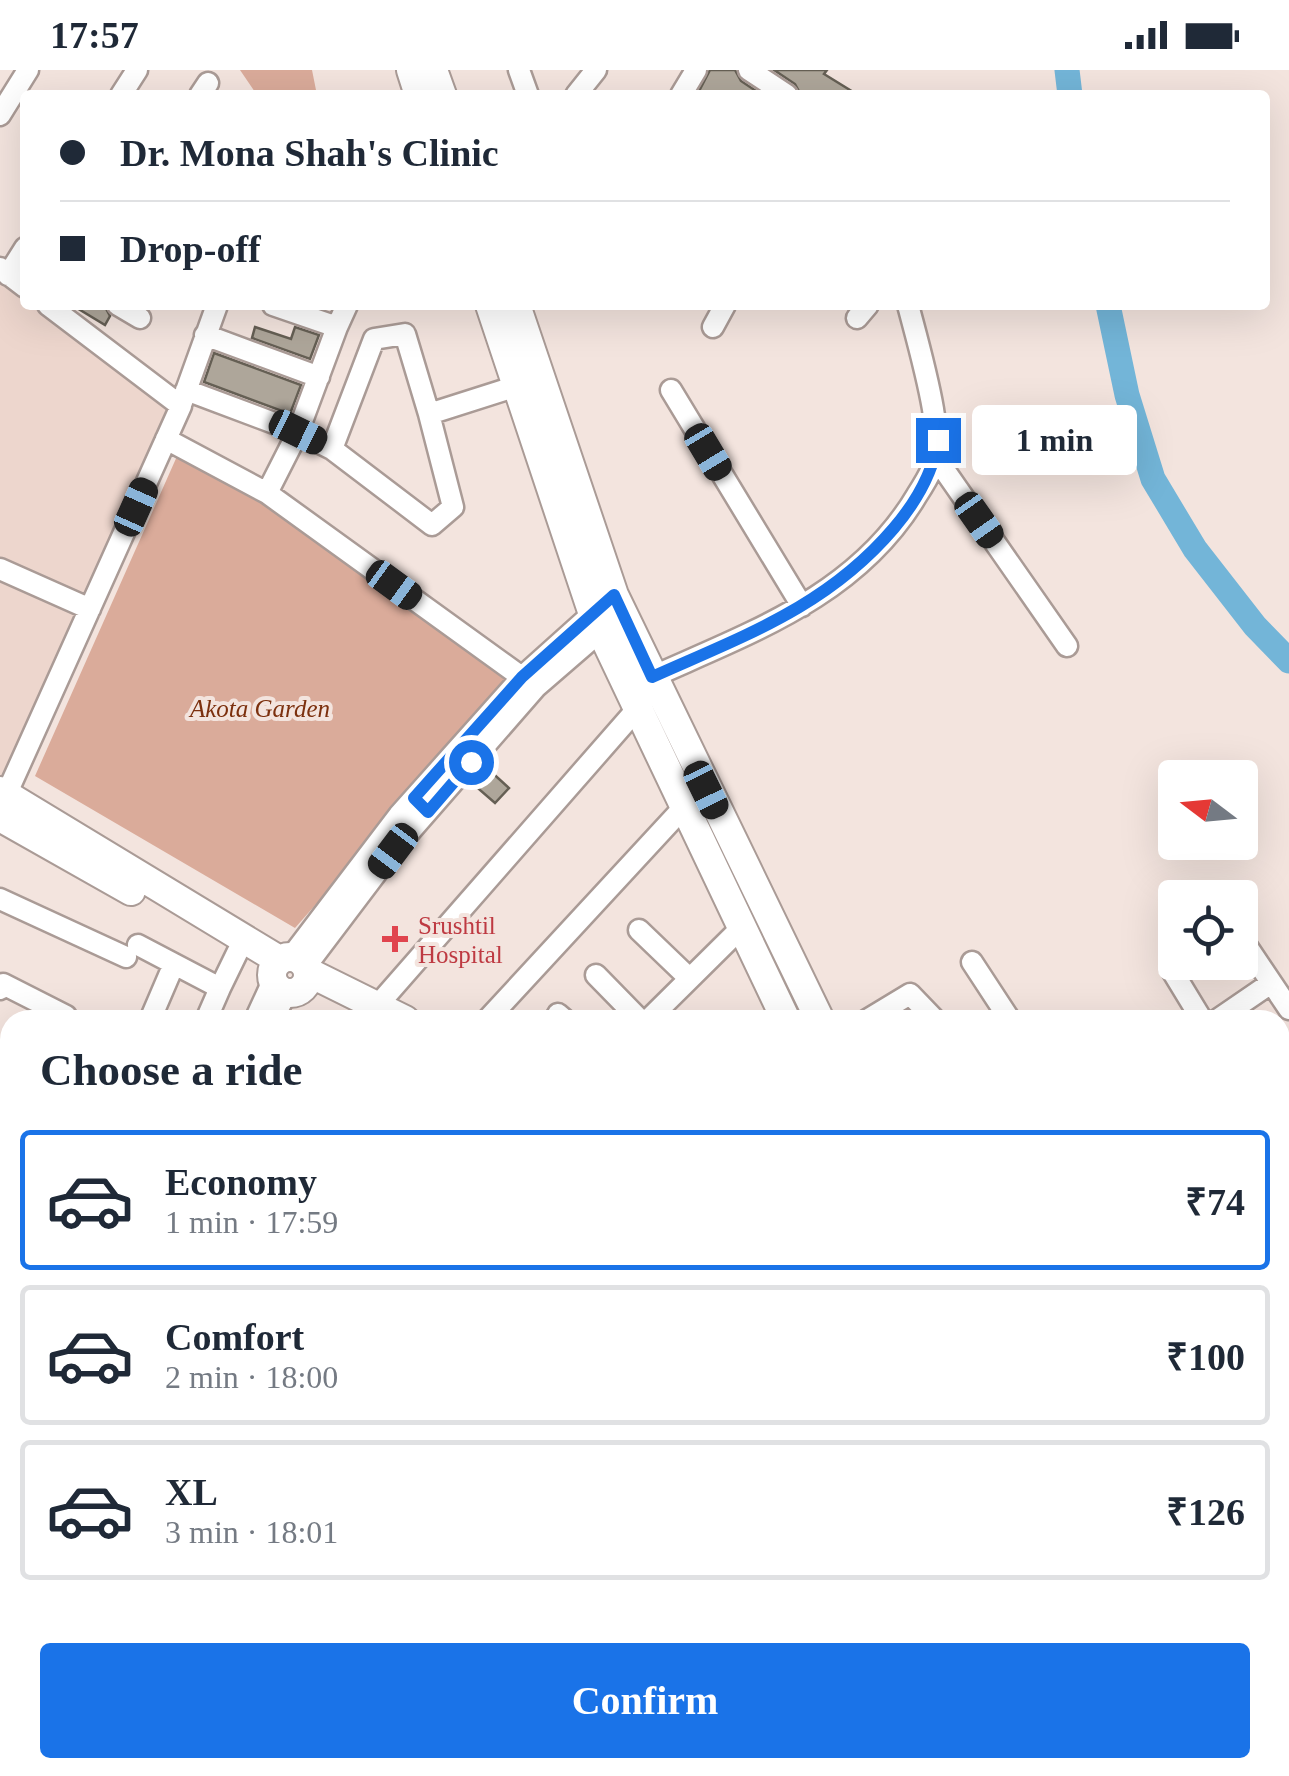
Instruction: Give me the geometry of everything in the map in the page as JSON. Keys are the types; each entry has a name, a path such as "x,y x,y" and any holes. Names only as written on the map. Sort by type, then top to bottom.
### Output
{"main road":[{"path":"492,310 608,613 652,677 815,1010"},
{"path":"517,310 637,709 781,1010"},
{"path":"2,803 238,951 367,1010"},
{"path":"2,803 290,974"}],"street":[{"path":"0,116 28,70"},
{"path":"580,90 596,70"},
{"path":"749,70 779,90"},
{"path":"62,310 184,398 298,432 332,448 432,525 453,507 404,334 374,339 332,448"},
{"path":"126,310 140,318"},
{"path":"2,803 184,398 215,310"},
{"path":"288,310 337,326"},
{"path":"267,493 298,432 345,310"},
{"path":"713,326 722,310"},
{"path":"652,677 781,619 840,582 872,554 907,513 929,476 938,440 909,310"},
{"path":"205,335 320,377"},
{"path":"429,414 518,386"},
{"path":"671,390 802,606"},
{"path":"166,439 267,493 529,682"},
{"path":"936,458 1066,646"},
{"path":"0,569 90,608"},
{"path":"263,1010 389,827 421,805 529,682 608,613"},
{"path":"376,1010 637,709"},
{"path":"496,1010 683,808"},
{"path":"0,899 174,964 220,988"},
{"path":"658,1010 742,927"},
{"path":"639,930 689,978"},
{"path":"210,1010 238,951"},
{"path":"972,962 1003,1010"},
{"path":"1250,1010 1284,1000 1258,962"},
{"path":"154,1010 174,964"},
{"path":"276,1010 290,974"},
{"path":"596,976 630,1010"},
{"path":"1178,980 1196,1010"},
{"path":"1,986 53,1010"},
{"path":"884,1010 910,994 925,1010"}],"shaded area":[{"path":"0,280 20,294 20,310 43,310 181,406 9,781 0,776"}],"green space":[{"path":"240,70 312,70 316,90 254,90"},
{"name":"Akota Garden","path":"178,454 253,491 511,683 295,928 35,776"}],"building":[{"path":"710,70 735,70 741,81 754,90 700,90"},
{"path":"774,70 827,70 824,74 850,90 798,90"},
{"path":"80,310 107,310 110,316 105,325"},
{"path":"255,327 291,339 295,327 319,335 310,359 252,338"},
{"path":"214,353 301,385 290,414 204,382"},
{"path":"487,768 509,788 495,803 473,784"}],"waterway":[{"path":"1067,70 1069,90"},
{"path":"1109,310 1127,395 1153,479 1195,549 1255,626 1289,661"}],"place":[{"name":"Srushtil Hospital","path":"395,939"}],"route":[{"path":"471,762 428,812 414,798 522,677 614,595 652,677 781,619 840,582 872,554 907,513 929,476 938,440"}]}
